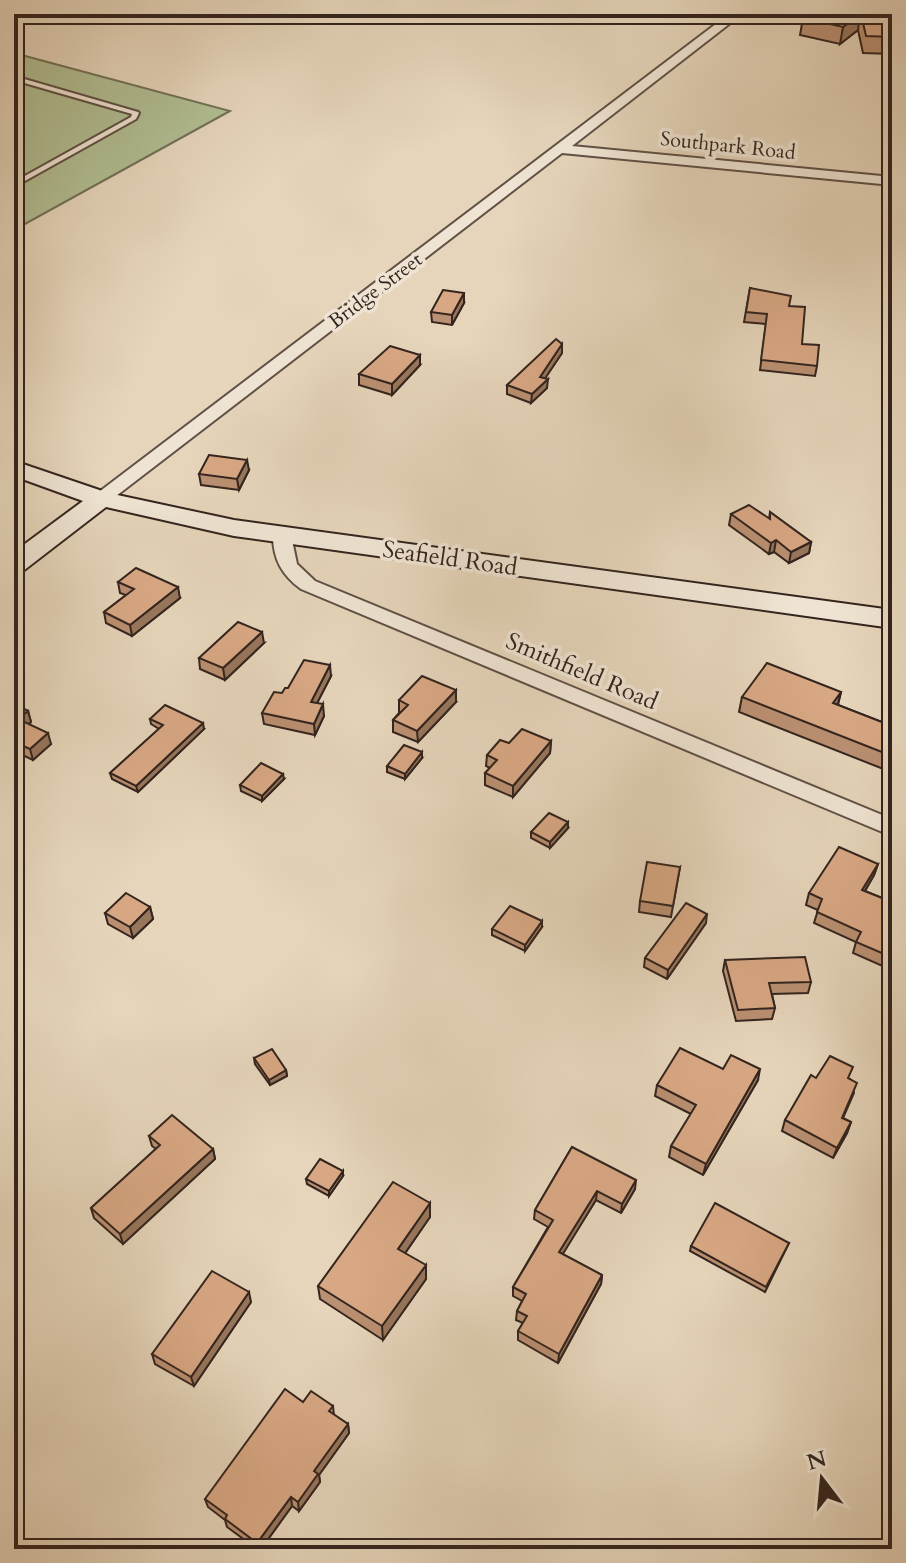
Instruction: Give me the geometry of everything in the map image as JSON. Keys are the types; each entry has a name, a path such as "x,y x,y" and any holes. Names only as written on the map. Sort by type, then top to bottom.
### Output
{"street":[{"name":"Bridge Street","path":"14,565 736,14"},
{"name":"Southpark Road","path":"560,149 892,181"},
{"name":"Seafield Road","path":"14,468 101,499 185,519 892,619"},
{"name":"Smithfield Road","path":"282,535 283,558 295,576 308,585 892,828"}],"lane":[{"path":"14,78 136,113 134,118 14,185"}],"green space":[{"path":"14,53 230,111 14,230"}],"building":[{"path":"809,14 860,14 843,27 803,18"},
{"path":"861,14 892,14 892,37 866,36"},
{"path":"750,288 791,296 789,306 805,307 802,344 819,345 817,366 761,360 767,314 746,312"},
{"path":"443,290 464,293 452,315 431,312"},
{"path":"556,339 562,344 540,377 548,379 532,394 507,385"},
{"path":"390,346 420,355 392,384 359,374"},
{"path":"209,455 247,460 237,479 199,474"},
{"path":"749,505 770,519 770,512 811,542 791,552 776,540 771,543 731,514"},
{"path":"136,568 178,587 130,625 104,612 134,589 118,582"},
{"path":"238,622 262,632 223,668 199,658"},
{"path":"304,660 330,665 311,702 323,704 314,724 262,713 274,692 282,693 288,688"},
{"path":"767,663 841,692 833,703 892,726 892,756 742,697"},
{"path":"422,676 456,690 417,731 393,720 408,705 399,700"},
{"path":"14,704 28,711 18,719 48,733 30,749 14,742"},
{"path":"165,705 203,723 136,786 110,773 163,725 150,719"},
{"path":"522,729 551,741 513,786 485,773 497,760 487,755 500,740 509,743"},
{"path":"404,745 422,752 405,774 387,766"},
{"path":"261,763 283,774 262,796 240,785"},
{"path":"549,813 568,822 550,842 531,832"},
{"path":"839,847 878,864 862,890 892,902 891,957 856,942 861,932 817,912 822,899 809,893"},
{"path":"647,862 680,867 673,906 640,901"},
{"path":"126,893 150,907 130,927 105,913"},
{"path":"686,903 707,914 668,970 645,958"},
{"path":"510,906 542,921 525,945 492,929"},
{"path":"805,957 811,982 769,983 775,1008 738,1010 725,960"},
{"path":"680,1048 723,1069 731,1055 760,1069 706,1164 671,1146 696,1105 657,1085"},
{"path":"272,1049 286,1070 269,1080 254,1058"},
{"path":"830,1056 853,1067 848,1078 857,1083 842,1118 851,1122 837,1148 785,1120 811,1075 816,1078"},
{"path":"172,1115 213,1149 120,1234 91,1208 160,1145 149,1136"},
{"path":"572,1147 636,1180 622,1204 597,1191 559,1252 602,1275 559,1354 518,1331 527,1316 517,1311 526,1294 513,1287 553,1220 535,1210"},
{"path":"320,1159 343,1171 329,1191 306,1179"},
{"path":"393,1182 430,1203 398,1249 426,1265 382,1326 318,1286"},
{"path":"715,1203 789,1243 766,1287 691,1246"},
{"path":"212,1271 249,1292 191,1377 152,1354"},
{"path":"285,1389 303,1402 311,1391 333,1406 329,1411 348,1424 314,1471 318,1474 298,1502 291,1497 257,1543 205,1499"}]}
